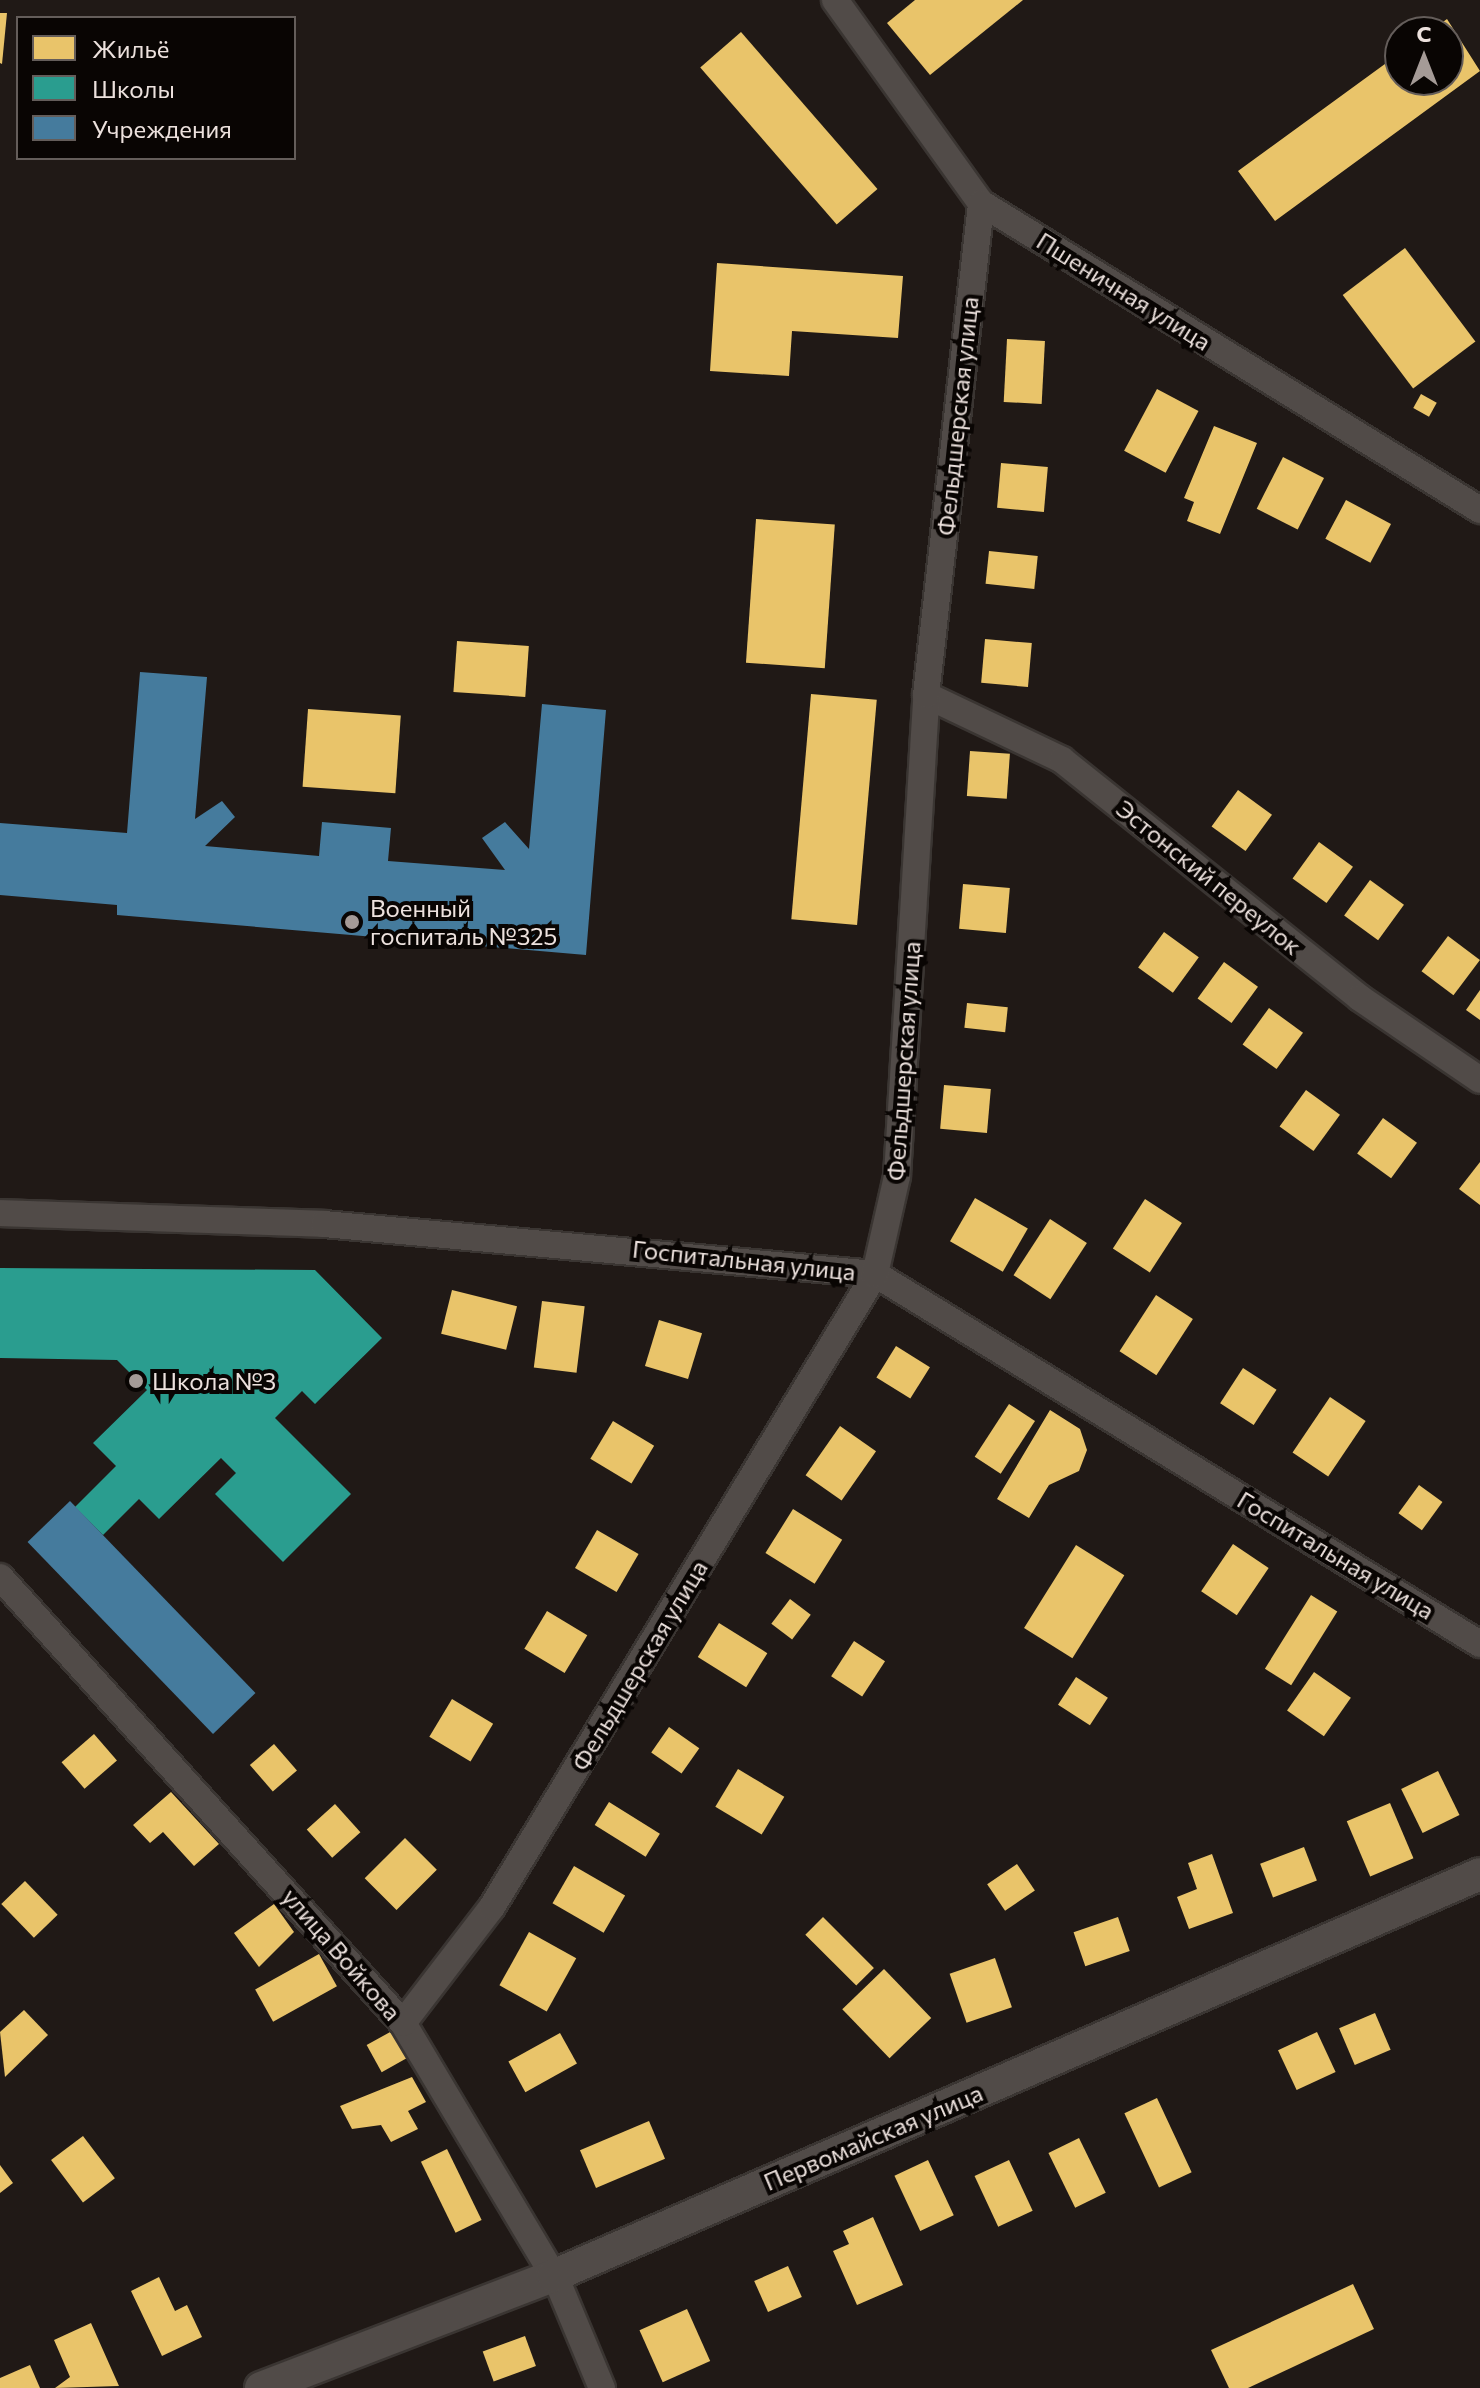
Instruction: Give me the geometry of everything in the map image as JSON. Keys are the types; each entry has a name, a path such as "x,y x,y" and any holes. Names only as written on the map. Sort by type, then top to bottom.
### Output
{"street":[{"name":"Пшеничная улица","path":"835,0 981,203 1480,510"},
{"name":"Фельдшерская улица","path":"403,2023 492,1907 875,1274 897,1176 926,695 981,203"},
{"name":"Эстонский переулок","path":"926,695 1062,760 1360,998 1480,1080"},
{"name":"Госпитальная улица","path":"0,1213 324,1224 875,1274 1480,1644"},
{"name":"улица Войкова","path":"0,1577 403,2023 553,2276 602,2388"},
{"name":"Первомайская улица","path":"261,2388 553,2276 1480,1874"}],"building: Жильё":[{"path":"915,0 1023,0 930,75 887,23"},
{"path":"0,13 7,13 2,64 0,63"},
{"path":"741,32 877,189 837,224 700,67"},
{"path":"1464,46 1480,71 1464,83"},
{"path":"1384,65 1384,96 1446,96 1275,221 1238,171"},
{"path":"1405,248 1475,341 1413,388 1343,295"},
{"path":"717,263 903,276 898,338 792,331 789,376 710,371"},
{"path":"1007,339 1045,341 1042,404 1004,402"},
{"path":"1157,389 1198,411 1166,473 1124,451"},
{"path":"1421,394 1437,403 1429,417 1413,408"},
{"path":"1214,426 1257,443 1220,534 1187,521 1194,502 1184,498"},
{"path":"1283,457 1324,478 1298,530 1257,509"},
{"path":"1001,463 1048,467 1044,512 997,508"},
{"path":"1346,500 1391,524 1370,563 1325,539"},
{"path":"756,519 835,525 825,668 746,663"},
{"path":"989,551 1038,556 1034,589 986,584"},
{"path":"985,639 1032,643 1028,687 981,683"},
{"path":"457,641 529,646 525,697 453,692"},
{"path":"811,694 877,700 857,925 791,919"},
{"path":"308,709 401,715 395,793 303,787"},
{"path":"970,751 1010,754 1007,799 967,796"},
{"path":"1238,790 1272,815 1246,851 1212,826"},
{"path":"1319,842 1353,867 1327,903 1293,878"},
{"path":"1370,880 1404,905 1378,940 1344,916"},
{"path":"963,884 1010,888 1006,933 959,929"},
{"path":"1164,932 1199,957 1173,993 1138,968"},
{"path":"1448,936 1480,960 1453,995 1422,971"},
{"path":"1224,962 1258,987 1232,1023 1198,998"},
{"path":"1480,990 1480,1020 1466,1010"},
{"path":"967,1003 1008,1007 1005,1032 964,1028"},
{"path":"1269,1008 1303,1033 1277,1069 1243,1044"},
{"path":"944,1085 991,1089 987,1133 940,1129"},
{"path":"1306,1090 1340,1115 1314,1151 1280,1126"},
{"path":"1383,1118 1417,1143 1391,1178 1357,1154"},
{"path":"1480,1162 1480,1205 1459,1189"},
{"path":"975,1198 1028,1228 1003,1272 950,1241"},
{"path":"1145,1199 1182,1223 1150,1272 1113,1248"},
{"path":"1050,1219 1087,1243 1050,1299 1014,1275"},
{"path":"452,1290 517,1306 506,1350 441,1334"},
{"path":"1156,1295 1193,1319 1156,1375 1120,1351"},
{"path":"542,1301 585,1306 577,1373 534,1368"},
{"path":"659,1320 702,1333 688,1379 645,1366"},
{"path":"896,1346 930,1367 910,1399 876,1377"},
{"path":"1243,1368 1277,1390 1254,1425 1220,1403"},
{"path":"1330,1397 1366,1421 1328,1477 1293,1453"},
{"path":"1009,1404 1035,1421 1001,1474 975,1457"},
{"path":"1050,1410 1080,1429 1087,1450 1079,1471 1049,1485 1029,1518 997,1499"},
{"path":"613,1421 654,1446 631,1483 590,1459"},
{"path":"840,1426 876,1451 842,1500 806,1475"},
{"path":"1419,1485 1442,1502 1422,1530 1398,1513"},
{"path":"793,1509 842,1540 815,1584 765,1553"},
{"path":"597,1530 639,1554 617,1592 575,1568"},
{"path":"1233,1544 1269,1568 1237,1615 1201,1591"},
{"path":"1076,1545 1124,1575 1072,1658 1024,1628"},
{"path":"1311,1595 1337,1611 1291,1685 1265,1669"},
{"path":"790,1599 811,1615 792,1639 771,1624"},
{"path":"547,1611 587,1635 565,1673 524,1649"},
{"path":"719,1623 767,1653 746,1687 698,1657"},
{"path":"854,1641 885,1661 862,1696 831,1676"},
{"path":"1314,1672 1351,1698 1324,1736 1287,1711"},
{"path":"1076,1677 1108,1698 1090,1725 1058,1705"},
{"path":"452,1699 493,1724 470,1761 429,1737"},
{"path":"669,1727 699,1748 682,1774 651,1752"},
{"path":"94,1734 117,1760 85,1789 62,1762"},
{"path":"274,1744 297,1770 273,1791 250,1765"},
{"path":"738,1769 784,1797 762,1835 715,1807"},
{"path":"1438,1771 1459,1815 1423,1833 1401,1789"},
{"path":"171,1792 219,1844 194,1866 163,1832 150,1843 133,1825"},
{"path":"609,1802 660,1834 646,1857 595,1825"},
{"path":"1390,1803 1413,1858 1370,1877 1347,1821"},
{"path":"335,1804 360,1832 332,1858 307,1829"},
{"path":"405,1838 437,1870 397,1910 365,1878"},
{"path":"1304,1847 1317,1881 1273,1897 1260,1864"},
{"path":"1212,1854 1233,1913 1189,1929 1177,1897 1197,1889 1188,1863"},
{"path":"1017,1864 1035,1891 1005,1911 987,1884"},
{"path":"574,1866 625,1896 604,1933 552,1903"},
{"path":"25,1881 58,1915 34,1938 1,1904"},
{"path":"274,1904 294,1932 259,1967 234,1933"},
{"path":"823,1917 874,1968 856,1986 805,1935"},
{"path":"1118,1917 1130,1951 1085,1966 1074,1932"},
{"path":"529,1932 576,1958 547,2012 499,1985"},
{"path":"319,1954 337,1986 273,2022 255,1989"},
{"path":"995,1958 1012,2007 967,2023 950,1974"},
{"path":"884,1969 931,2018 890,2058 842,2009"},
{"path":"24,2010 48,2035 5,2077 0,2032"},
{"path":"1375,2013 1391,2050 1355,2065 1339,2028"},
{"path":"392,2031 407,2058 382,2072 367,2045"},
{"path":"1317,2032 1336,2072 1297,2090 1278,2050"},
{"path":"560,2033 577,2064 525,2092 508,2062"},
{"path":"412,2077 426,2102 408,2111 418,2129 391,2142 381,2125 352,2129 340,2106"},
{"path":"1157,2098 1192,2172 1159,2188 1124,2113"},
{"path":"649,2121 665,2159 596,2188 580,2150"},
{"path":"83,2136 115,2178 83,2202 51,2160"},
{"path":"1079,2138 1106,2193 1075,2208 1048,2153"},
{"path":"447,2149 482,2220 456,2233 421,2162"},
{"path":"928,2160 954,2215 920,2231 894,2176"},
{"path":"1009,2160 1033,2211 998,2227 975,2176"},
{"path":"0,2165 13,2183 0,2193"},
{"path":"873,2217 903,2285 857,2305 833,2251 849,2244 843,2231"},
{"path":"788,2266 802,2297 768,2312 754,2281"},
{"path":"159,2277 175,2311 187,2305 202,2337 162,2356 131,2291"},
{"path":"1353,2284 1374,2329 1248,2388 1229,2388 1211,2350"},
{"path":"687,2309 710,2361 663,2382 639,2330"},
{"path":"91,2323 119,2386 55,2388 70,2377 54,2340"},
{"path":"525,2336 536,2366 494,2381 483,2351"},
{"path":"30,2365 40,2388 0,2388 0,2378"}],"building: Школы":[{"path":"0,1268 315,1270 382,1338 315,1404 302,1391 275,1418 351,1494 283,1562 215,1494 236,1473 221,1458 159,1519 139,1499 103,1535 75,1507 116,1466 93,1443 147,1390 117,1360 0,1358"}],"building: Учреждения":[{"path":"140,672 207,677 195,819 222,801 235,817 205,846 319,856 322,822 391,828 388,861 505,870 482,838 505,822 529,849 542,704 606,710 586,955 117,915 117,905 0,895 0,823 127,833"},
{"path":"70,1501 255,1693 213,1734 28,1542"}],"place":[{"name":"Военный госпиталь №325","path":"352,922"},
{"name":"Школа №3","path":"136,1381"}]}
